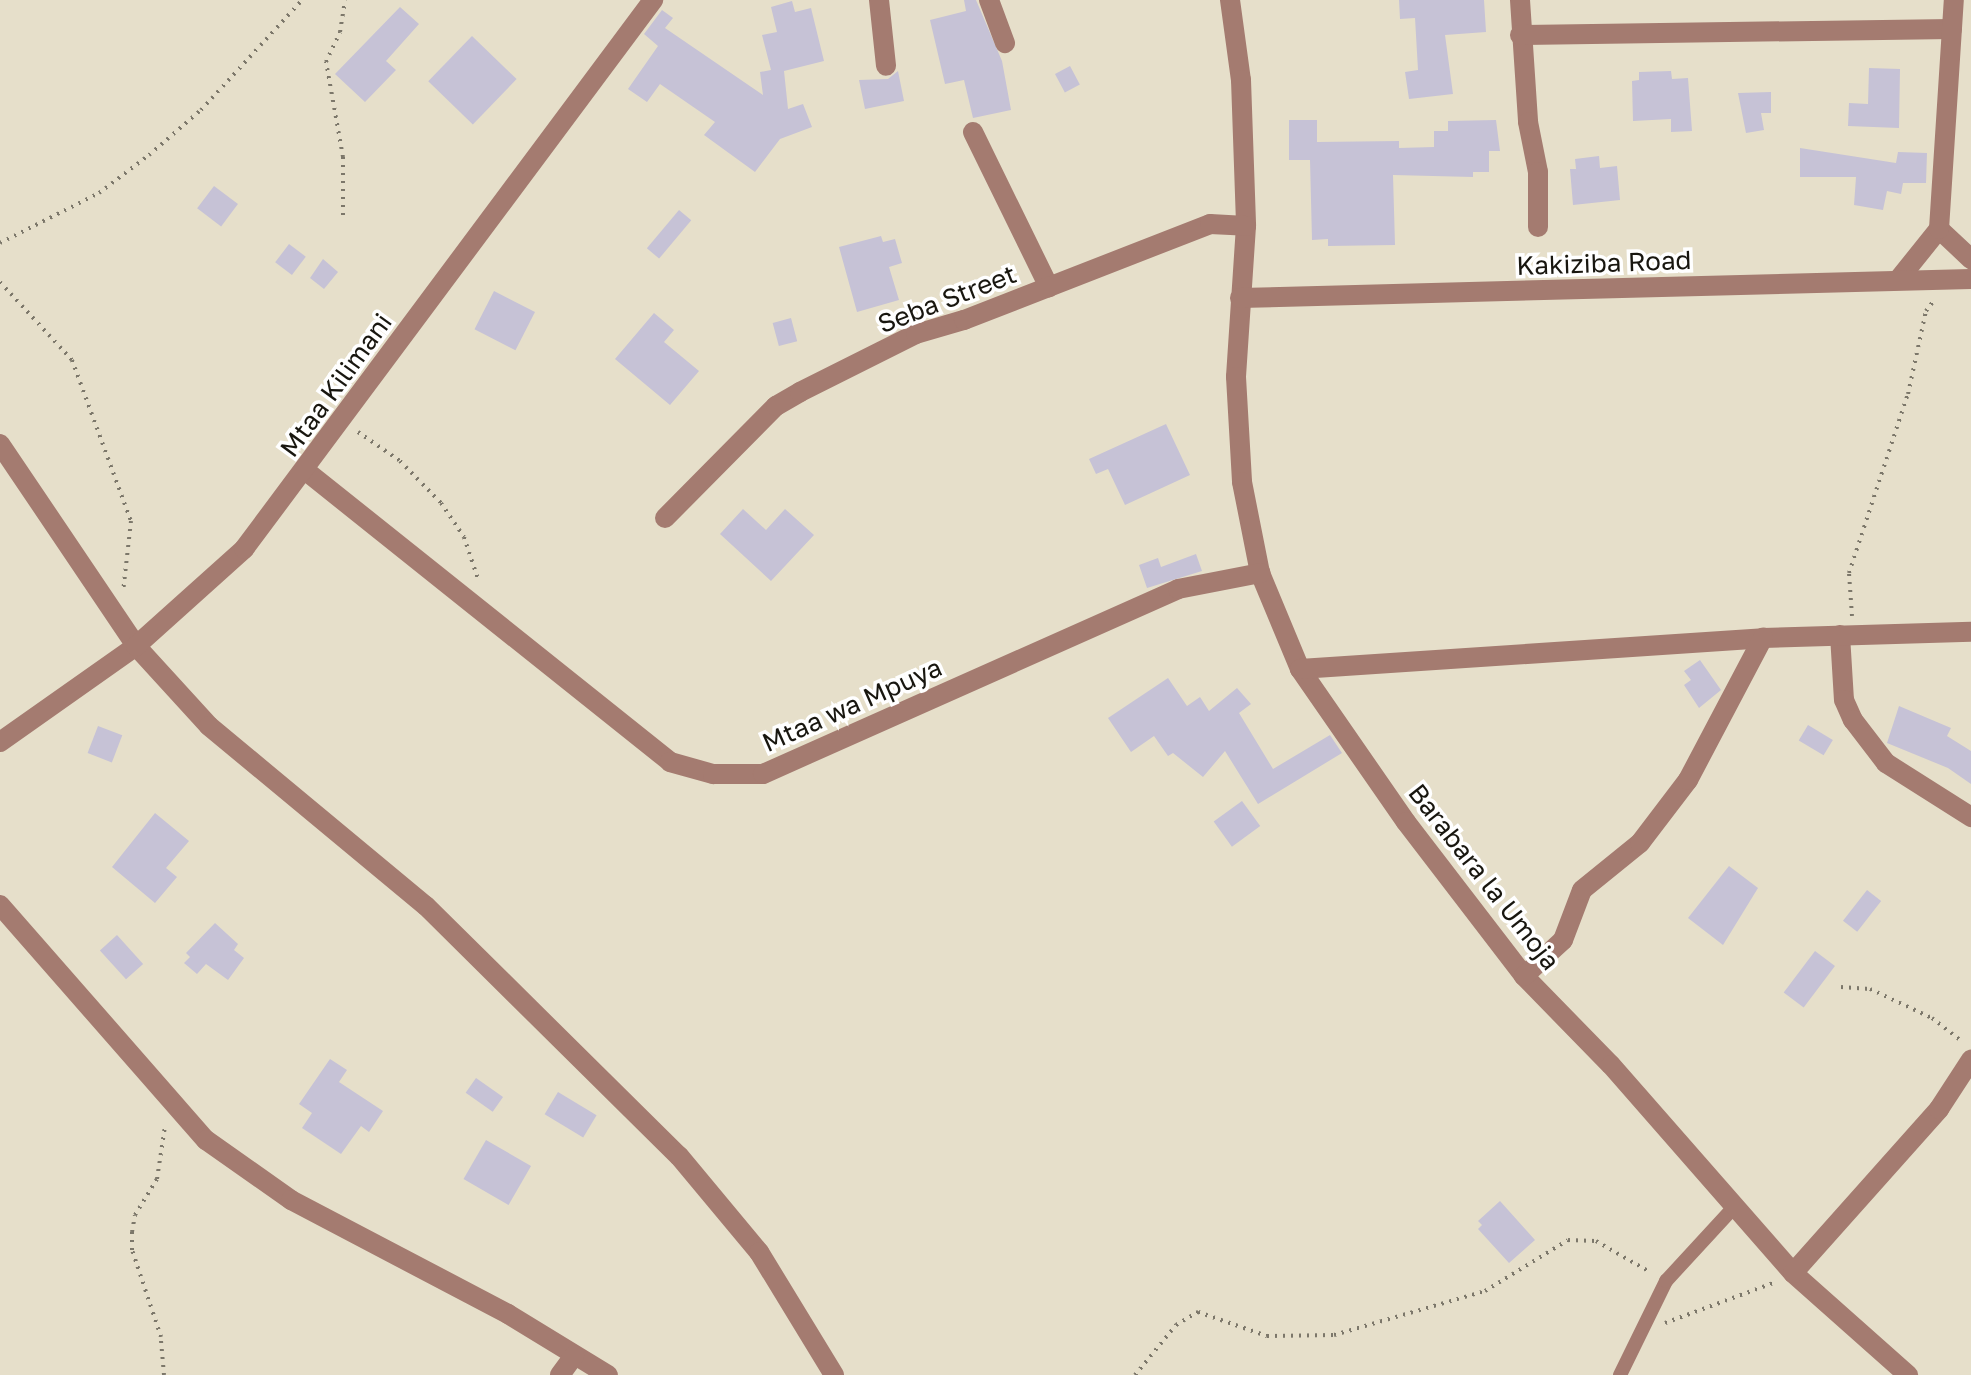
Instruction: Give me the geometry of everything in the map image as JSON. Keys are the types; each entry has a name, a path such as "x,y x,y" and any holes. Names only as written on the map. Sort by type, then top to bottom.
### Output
{"street":[{"name":"Mtaa Kilimani","path":"0,742 136,646 244,549 306,471 653,0"},
{"path":"879,0 886,66"},
{"path":"989,0 1005,43"},
{"name":"Barabara la Umoja","path":"1230,0 1241,80 1246,226 1236,377 1242,482 1260,573 1300,669 1406,822 1524,976 1611,1065 1793,1273 1908,1375"},
{"path":"1520,0 1520,35 1538,172 1538,227"},
{"path":"1898,280 1939,229 1954,0"},
{"path":"1520,35 1952,29"},
{"path":"973,132 1049,287"},
{"name":"Seba Street","path":"665,518 776,406 916,334 1049,287 1210,224 1246,226"},
{"path":"1939,229 1971,259"},
{"name":"Kakiziba Road","path":"1240,298 1971,279"},
{"path":"0,444 136,646 209,726 426,906 679,1156 759,1252 834,1375"},
{"name":"Mtaa wa Mpuya","path":"306,471 670,762 713,774 763,774 1178,589 1260,573"},
{"path":"1300,669 1763,638 1971,632"},
{"path":"1847,634 1844,700 1853,720 1886,763 1971,817"},
{"path":"1524,976 1563,940 1582,890 1640,843 1688,780 1763,638"},
{"path":"0,905 206,1140 291,1200 508,1314 608,1375"},
{"path":"1793,1273 1939,1109 1971,1060"},
{"path":"560,1375 574,1356"}],"lane":[{"path":"1620,1375 1666,1281 1734,1207"}],"path":[{"path":"0,243 99,193 149,155 201,110 302,0"},
{"path":"343,215 343,157 326,62 340,32 345,0"},
{"path":"1847,634 1849,573 1908,394 1926,311 1949,280"},
{"path":"0,282 72,360 131,521 120,622"},
{"path":"342,421 400,461 441,503 464,537 479,585"},
{"path":"1841,987 1870,989 1932,1018 1971,1049"},
{"path":"164,1375 161,1337 132,1250 132,1232 135,1215 161,1163 166,1096"},
{"path":"1135,1375 1176,1325 1198,1312 1267,1336 1334,1335 1485,1291 1568,1240 1596,1241 1666,1281"},
{"path":"1640,1331 1746,1296 1793,1273"}],"building":[{"path":"964,0 976,0 1002,61 1011,110 973,118 964,80 945,84 930,20 966,11"},
{"path":"1399,0 1484,0 1486,32 1445,35 1453,94 1409,99 1405,72 1418,70 1415,18 1400,19"},
{"path":"792,1 795,12 811,8 824,61 784,71 788,109 803,104 812,127 780,139 755,172 704,135 715,122 660,84 647,102 628,89 658,46 644,34 662,10 673,18 665,28 763,95 760,72 771,70 762,35 777,32 771,7"},
{"path":"400,7 419,24 386,61 396,70 365,102 335,74"},
{"path":"472,36 517,79 473,124 428,81"},
{"path":"1070,66 1080,85 1065,93 1055,74"},
{"path":"1869,68 1900,69 1899,128 1848,126 1849,103 1868,104"},
{"path":"898,71 904,101 865,109 859,80 888,79"},
{"path":"1671,71 1672,79 1688,78 1692,131 1671,132 1671,119 1633,121 1632,81 1639,80 1639,72"},
{"path":"1771,92 1771,113 1761,113 1764,130 1746,133 1738,93"},
{"path":"1289,120 1317,120 1317,142 1399,141 1399,148 1434,147 1434,131 1448,131 1448,121 1496,120 1500,151 1489,151 1489,172 1473,172 1473,177 1393,175 1395,245 1328,246 1328,239 1312,240 1310,160 1289,160"},
{"path":"1800,148 1896,163 1898,152 1927,153 1926,183 1903,183 1901,194 1887,191 1883,210 1854,205 1856,177 1800,177"},
{"path":"1599,156 1600,168 1617,166 1620,200 1573,205 1570,169 1576,169 1575,159"},
{"path":"214,186 238,204 221,226 197,208"},
{"path":"679,210 691,220 659,259 647,248"},
{"path":"881,236 883,242 895,239 902,263 889,267 899,300 857,312 839,247"},
{"path":"289,244 306,257 292,275 275,262"},
{"path":"323,259 338,272 324,289 310,278"},
{"path":"494,291 535,312 515,350 474,329"},
{"path":"654,313 674,330 664,342 699,371 670,405 615,359"},
{"path":"791,318 797,341 779,346 773,323"},
{"path":"1166,424 1190,475 1125,505 1108,469 1096,474 1089,459"},
{"path":"743,509 766,530 785,509 814,535 771,581 720,534"},
{"path":"1196,554 1202,571 1147,588 1139,565 1158,558 1161,567"},
{"path":"1700,660 1721,690 1699,708 1684,685 1691,680 1684,671"},
{"path":"1168,678 1187,706 1200,697 1209,711 1237,688 1251,704 1239,713 1273,769 1330,735 1342,753 1258,804 1225,751 1203,777 1173,753 1168,756 1154,736 1131,752 1108,718"},
{"path":"1899,706 1951,728 1947,736 1971,751 1971,784 1948,768 1887,743"},
{"path":"1808,725 1833,740 1824,755 1799,740"},
{"path":"98,726 122,735 112,762 88,753"},
{"path":"1242,801 1260,826 1232,847 1214,822"},
{"path":"155,813 189,841 166,868 177,877 155,903 112,867"},
{"path":"1729,866 1758,888 1723,945 1688,918"},
{"path":"1867,890 1881,901 1857,932 1843,921"},
{"path":"215,923 238,944 234,950 244,958 228,980 206,964 197,974 184,963 190,957 186,953"},
{"path":"117,935 143,964 126,979 100,950"},
{"path":"1815,951 1835,966 1804,1008 1784,993"},
{"path":"330,1059 347,1070 339,1082 383,1111 369,1132 361,1126 341,1154 302,1128 312,1113 299,1104"},
{"path":"476,1078 503,1097 493,1112 466,1093"},
{"path":"558,1092 597,1115 583,1137 545,1114"},
{"path":"486,1140 531,1166 509,1205 464,1179"},
{"path":"1500,1201 1535,1240 1509,1263 1478,1229 1482,1225 1478,1221"}]}
